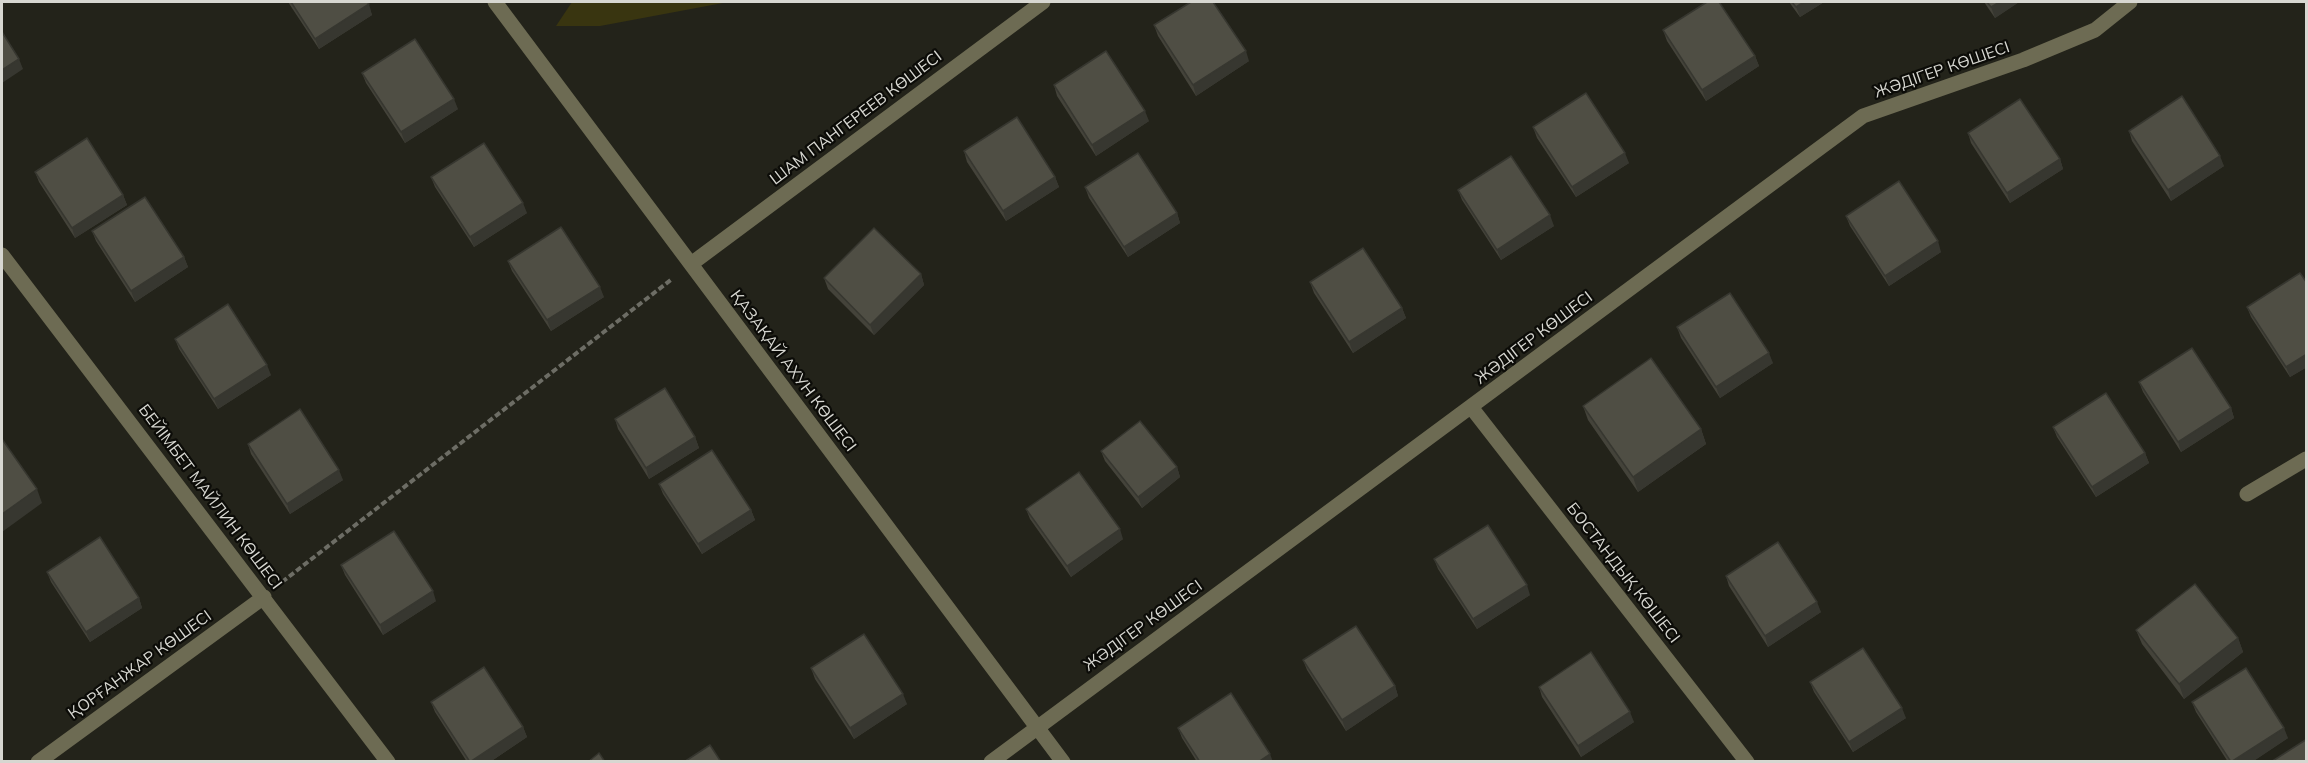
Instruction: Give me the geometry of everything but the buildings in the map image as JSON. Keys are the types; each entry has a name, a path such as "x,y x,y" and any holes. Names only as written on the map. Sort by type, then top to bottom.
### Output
{"street":[{"name":"ҚАЗАҚАЙ АХУН КӨШЕСІ","path":"495,2 1063,762"},
{"name":"ШАМ ПАНГЕРЕЕВ КӨШЕСІ","path":"691,264 1043,2"},
{"name":"ЖӘДІГЕР КӨШЕСІ","path":"991,762 1863,116 2023,60 2095,30 2130,2"},
{"name":"БЕЙІМБЕТ МАЙЛИН КӨШЕСІ","path":"2,255 388,762"},
{"name":"БОСТАНДЫҚ КӨШЕСІ","path":"1471,407 1747,762"},
{"path":"2247,494 2307,459"},
{"name":"ҚОРҒАНЖАР КӨШЕСІ","path":"38,762 264,597"}],"path":[{"path":"264,597 691,264"}],"shaded area":[{"path":"572,2 723,3 600,26 556,26"}]}
